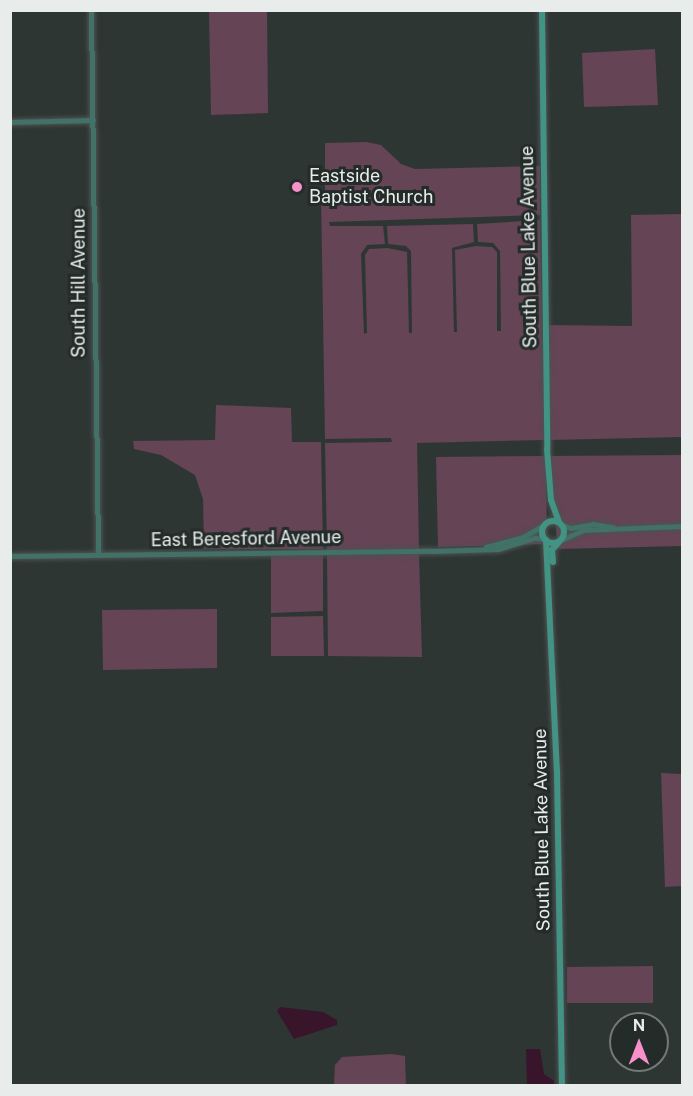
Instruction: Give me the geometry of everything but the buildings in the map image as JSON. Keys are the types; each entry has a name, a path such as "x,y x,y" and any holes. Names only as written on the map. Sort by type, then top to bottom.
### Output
{"main road":[{"name":"South Blue Lake Avenue","path":"542,10 542,217 549,482 545,540 550,574"},
{"name":"South Blue Lake Avenue","path":"549,482 561,523 560,541 552,550 550,574 562,1086"},
{"path":"546,524 561,523"},
{"path":"545,540 560,541"}],"street":[{"name":"South Hill Avenue","path":"91,10 98,555"},
{"path":"10,122 93,120"},
{"path":"561,523 571,528 592,524 613,527"},
{"name":"East Beresford Avenue","path":"482,549 523,537 546,524"},
{"path":"560,541 583,530 682,526"},
{"name":"East Beresford Avenue","path":"10,556 482,549 545,540"}],"shaded area":[{"path":"209,11 267,11 268,113 211,115"},
{"path":"655,49 658,105 584,107 582,53"},
{"path":"366,142 381,145 401,164 415,169 540,166 540,215 329,222 330,226 383,226 385,244 367,245 361,254 364,334 367,333 365,255 369,249 387,248 407,252 409,333 412,333 411,251 406,246 388,244 387,226 473,224 474,242 452,248 454,332 457,332 455,250 476,246 492,247 497,252 497,331 501,331 500,251 493,243 478,242 477,224 540,220 545,440 417,443 419,549 327,551 325,443 392,442 391,438 325,439 321,194 325,194 325,143"},
{"path":"682,214 682,437 549,440 546,325 632,326 631,215"},
{"path":"216,405 291,408 292,442 321,442 323,549 204,549 203,499 195,475 161,455 134,449 133,441 215,440"},
{"path":"682,455 682,546 558,549 549,456"},
{"path":"546,456 547,544 438,547 436,457"},
{"path":"419,554 422,657 328,656 327,555"},
{"path":"323,555 323,611 271,613 271,556"},
{"path":"217,609 217,668 103,670 102,610"},
{"path":"323,616 324,656 271,656 271,617"},
{"path":"661,773 682,774 682,886 665,887"},
{"path":"653,966 653,1003 567,1003 567,967"},
{"path":"280,1007 323,1012 337,1020 337,1025 294,1039 277,1011"},
{"path":"526,1049 540,1049 544,1074 554,1081 554,1085 527,1085"},
{"path":"391,1054 405,1056 406,1085 334,1085 335,1065 342,1057"}],"place":[{"name":"Eastside Baptist Church","path":"297,187"}]}
